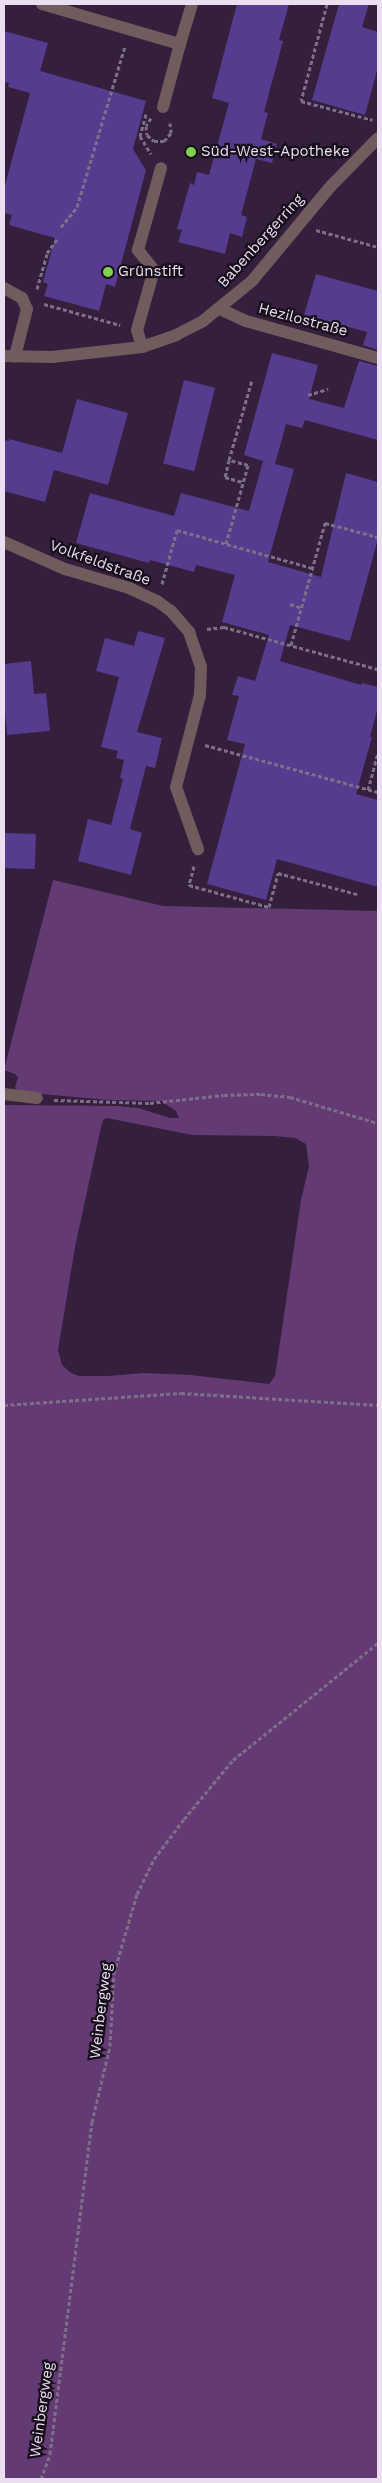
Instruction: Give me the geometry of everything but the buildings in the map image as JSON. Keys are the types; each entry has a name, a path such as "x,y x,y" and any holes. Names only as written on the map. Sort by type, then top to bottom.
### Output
{"street":[{"path":"42,4 180,44"},
{"path":"161,113 192,4"},
{"name":"Babenbergerring","path":"10,356 52,357 142,347 176,335 220,309 252,281 350,165 378,138"},
{"path":"142,347 137,330 154,270 138,250 160,168"},
{"path":"4,288 22,298 27,309 10,356"},
{"name":"Hezilostraße","path":"220,309 246,322 378,358"},
{"name":"Volkfeldstraße","path":"4,542 65,569 129,588 157,601 171,611 188,632 195,644 201,667 200,694 176,787 198,849"},
{"path":"4,1094 37,1098"}],"path":[{"path":"326,4 301,101 378,122"},
{"path":"61,227 77,207 130,29"},
{"path":"160,168 140,136 146,112 161,113 170,123 171,133 164,141 154,141 147,136 146,126 150,118 160,116 161,113"},
{"path":"298,226 378,246"},
{"path":"36,294 47,253 57,239"},
{"path":"43,304 137,330"},
{"path":"243,482 225,477 252,380"},
{"path":"308,395 328,389"},
{"path":"226,544 248,465 230,460"},
{"path":"291,645 325,523 378,537"},
{"path":"157,601 177,530 312,568"},
{"path":"290,604 302,608"},
{"path":"188,632 224,626 378,669"},
{"path":"188,740 378,792"},
{"path":"368,790 378,753"},
{"path":"189,885 269,907 278,873 357,894"},
{"path":"37,1098 150,1103 224,1095 260,1094 290,1097 378,1123"},
{"path":"4,1405 181,1393 378,1405"},
{"name":"Weinbergweg","path":"41,2479 50,2454 92,2122 110,2046 114,1973 137,1894 154,1859 184,1818 233,1760 378,1643"}],"shaded area":[{"path":"53,880 163,906 378,911 378,2479 4,2479 4,1105 117,1106 138,1108 170,1118 179,1118 176,1111 161,1101 109,1100 19,1092 15,1088 18,1077 4,1070","holes":["107,1118 192,1135 275,1136 295,1138 306,1144 309,1166 301,1200 275,1376 269,1384 191,1375 143,1373 79,1376 71,1373 62,1365 58,1350 75,1247 103,1120"]}],"place":[{"name":"Süd-West-Apotheke","path":"191,152"},
{"name":"Grünstift","path":"108,272"}]}
